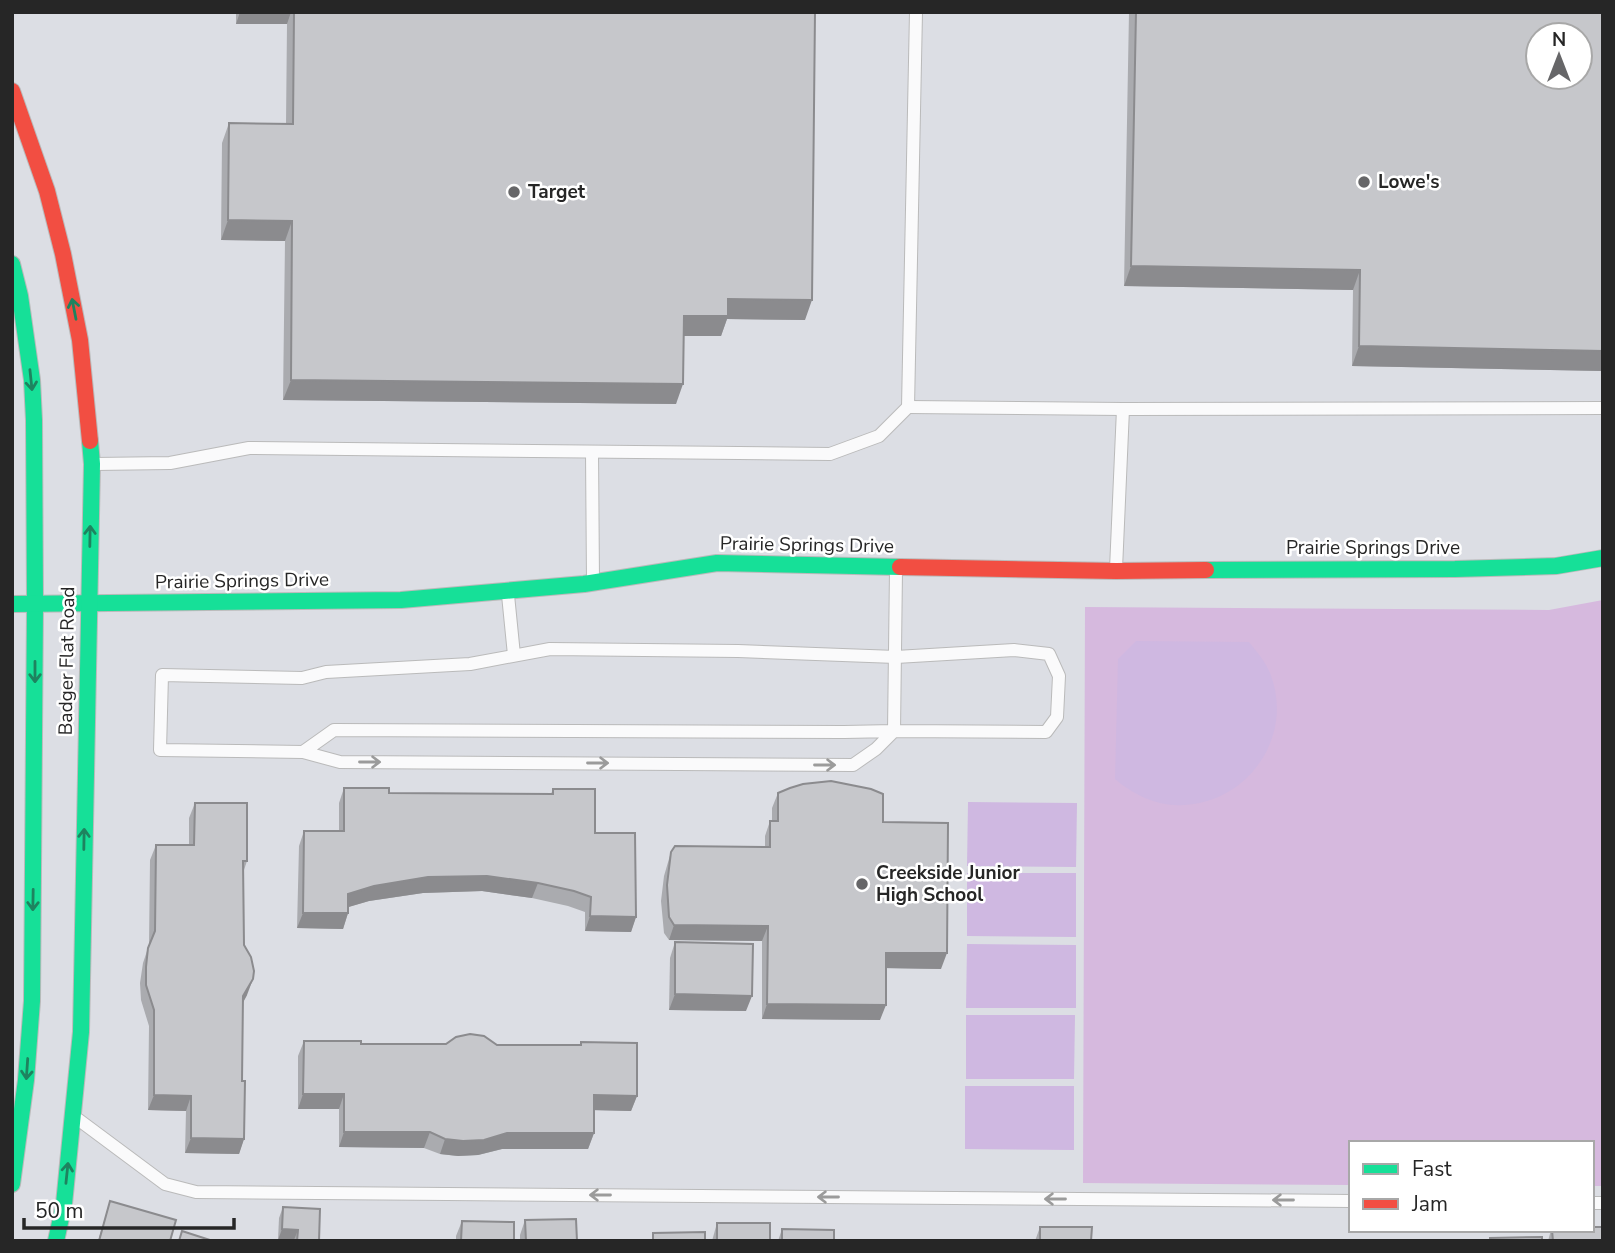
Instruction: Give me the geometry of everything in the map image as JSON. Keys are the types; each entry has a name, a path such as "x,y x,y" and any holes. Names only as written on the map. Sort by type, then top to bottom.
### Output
{"street":[{"name":"Badger Flat Road","path":"12,91 47,191 63,254 80,340 92,464 81,1032 64,1204 56,1241"},
{"name":"Badger Flat Road","path":"12,264 20,296 30,368 29,424 35,604 32,1001 26,1080 12,1184"},
{"name":"Prairie Springs Drive","path":"12,604 401,600 593,583 717,563 1116,571 1455,569 1556,566 1603,558"}],"lane":[{"path":"92,464 170,463 249,448 830,454 879,436 908,407 916,12"},
{"path":"908,407 1603,408"},
{"path":"1116,571 1123,409"},
{"path":"592,452 593,583"},
{"path":"303,752 334,730 830,732 894,731 1046,732 1057,717 1059,676 1049,654 1014,650 895,657 738,651 550,649 470,664 326,672 302,678 162,675 160,750 303,752 340,762 853,765 876,749 894,731 895,657 895,566"},
{"path":"507,591 514,655"},
{"path":"73,1115 165,1184 196,1192 1349,1201"}],"shaded area":[{"path":"1603,600 1603,1186 1594,1186 1594,1141 1349,1141 1349,1185 1083,1183 1085,607 1549,610"},
{"path":"1136,641 1249,642 1266,664 1276,696 1276,719 1271,741 1261,761 1246,778 1228,792 1207,801 1184,805 1165,804 1147,799 1115,779 1118,659"},
{"path":"968,802 1077,803 1076,867 967,866"},
{"path":"967,873 1076,873 1076,937 967,936"},
{"path":"967,944 1076,945 1076,1008 966,1008"},
{"path":"966,1015 1075,1015 1074,1079 966,1079"},
{"path":"965,1086 1074,1086 1074,1150 965,1149"}],"building":[{"name":"Target","path":"294,12 815,12 812,300 728,299 728,316 684,316 683,384 291,380 292,221 228,220 229,123 293,124"},
{"name":"Lowe's","path":"1136,12 1603,12 1603,351 1359,346 1360,270 1131,266"},
{"path":"831,781 883,794 883,822 948,823 947,953 886,953 886,1005 767,1004 768,926 674,925 669,917 667,885 671,852 675,846 770,847 770,821 778,821 778,793 803,784"},
{"path":"344,788 389,788 389,793 553,794 553,789 595,789 595,833 635,833 636,917 590,916 591,897 538,883 487,876 428,877 374,886 348,894 348,913 303,913 304,831 344,831"},
{"path":"195,803 247,803 247,861 243,861 244,945 251,957 254,971 253,979 243,996 244,1139 191,1138 191,1096 154,1095 154,1010 146,985 146,967 148,948 155,931 156,845 194,845"},
{"path":"675,942 753,944 752,996 675,994"},
{"path":"470,1034 484,1036 497,1045 637,1043 637,1096 594,1095 594,1133 507,1133 484,1140 463,1141 445,1139 430,1132 344,1132 344,1094 303,1094 304,1041 446,1044 456,1037"},
{"path":"110,1201 176,1220 170,1241 99,1241"},
{"path":"283,1207 320,1209 319,1241 297,1241 298,1230 282,1229"},
{"path":"576,1219 577,1241 526,1241 525,1220"},
{"path":"462,1221 514,1222 514,1241 461,1241"},
{"path":"717,1223 770,1223 770,1241 717,1241"},
{"path":"1040,1227 1092,1227 1091,1241 1040,1241"},
{"path":"1594,1227 1603,1227 1603,1241 1553,1241 1552,1232 1594,1232"},
{"path":"782,1229 834,1230 834,1241 782,1241"},
{"path":"182,1231 213,1241 179,1241"},
{"path":"705,1232 705,1241 653,1241 653,1233"},
{"path":"1542,1237 1542,1241 1490,1241 1490,1238"}],"traffic: fast":[{"path":"12,264 20,296 32,380 35,604 32,1001 26,1080 12,1184"},
{"path":"56,1241 64,1204 81,1032 92,464 90,441"},
{"path":"1206,570 1556,566 1603,558"},
{"path":"12,604 401,600 584,584 717,563 900,567"}],"traffic: jam":[{"path":"12,91 47,191 63,254 80,340 90,441"},
{"path":"900,567 1206,570"}],"place":[{"name":"Lowe's","path":"1364,182"},
{"name":"Target","path":"514,192"},
{"name":"Creekside Junior High School","path":"862,884"}]}
